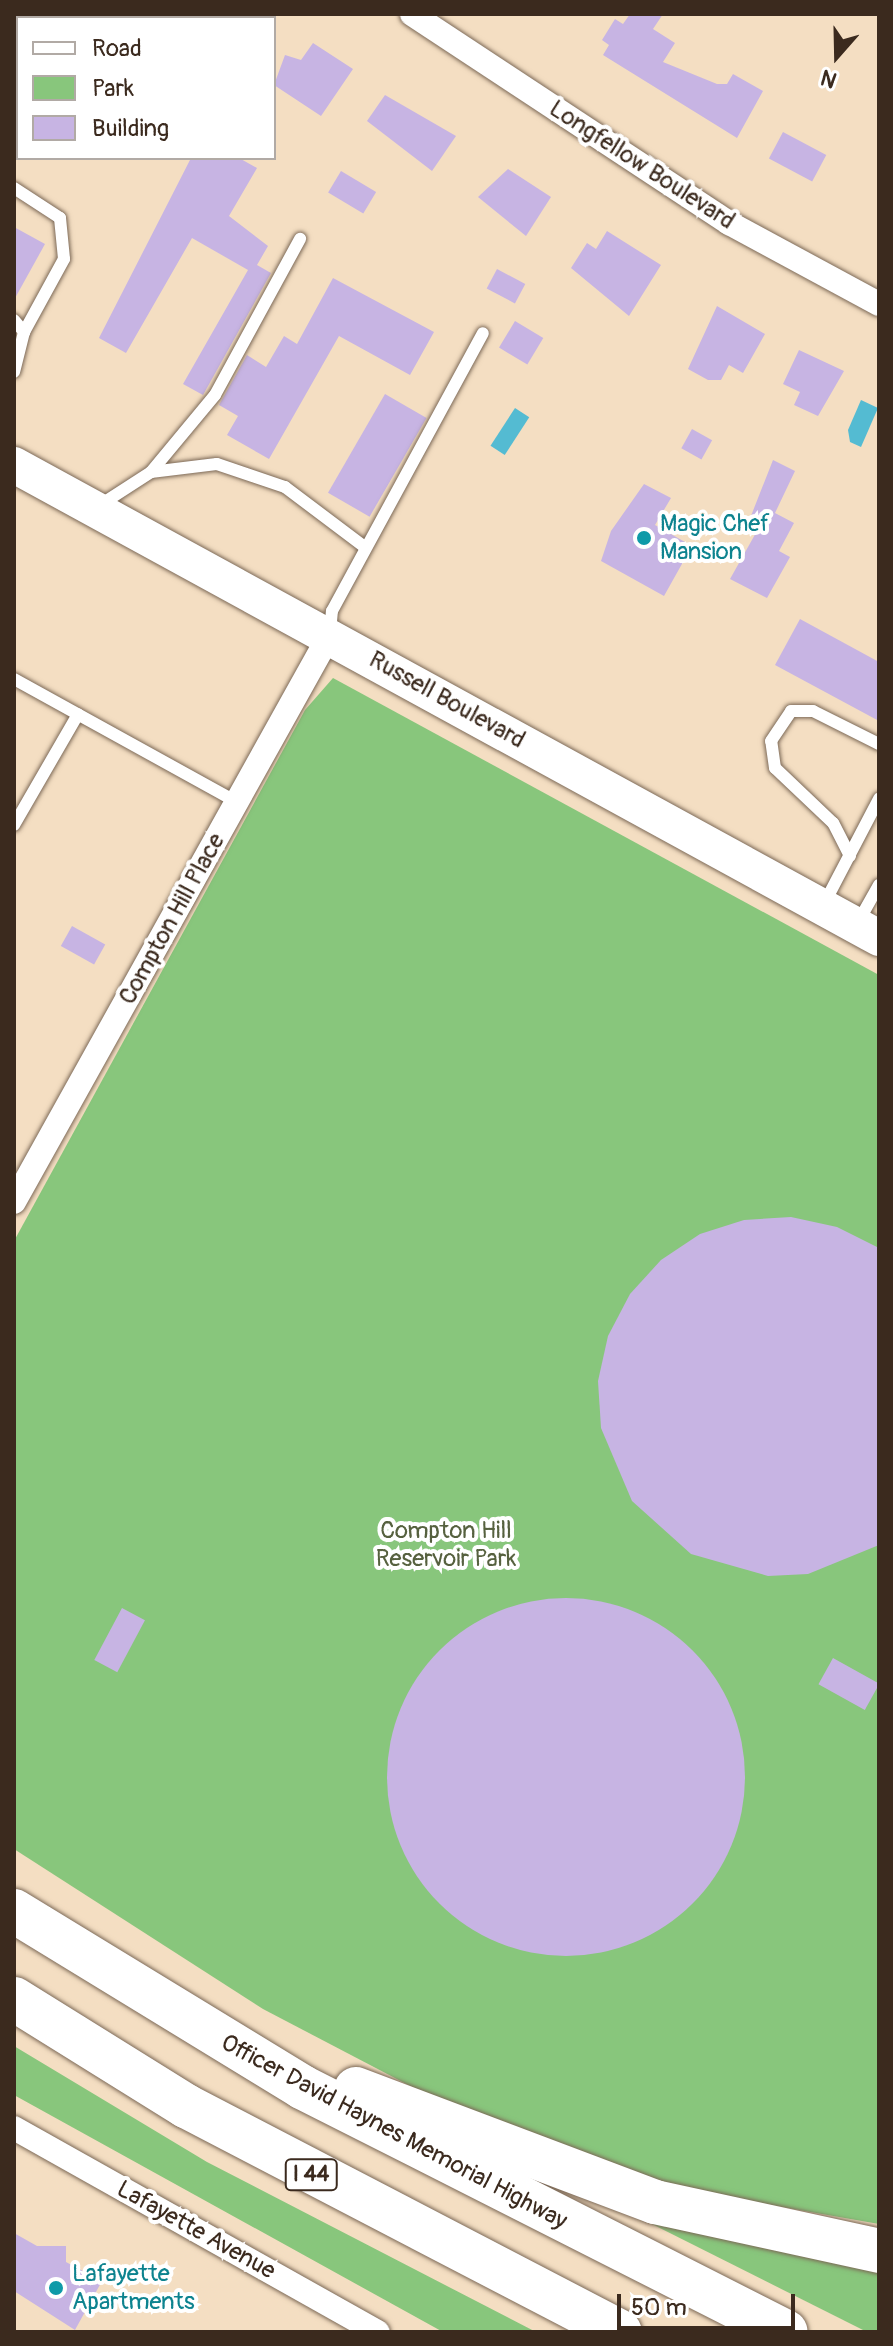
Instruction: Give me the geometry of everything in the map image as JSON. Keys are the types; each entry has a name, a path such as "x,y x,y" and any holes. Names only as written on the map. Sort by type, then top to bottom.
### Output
{"highway":[{"name":"Officer David Haynes Memorial Highway","path":"14,1911 225,2045 786,2332"},
{"name":"I 44","path":"14,1999 214,2122 620,2332"},
{"path":"225,2045 655,2202 879,2251"}],"main road":[{"name":"Russell Boulevard","path":"14,465 868,931"}],"street":[{"name":"Longfellow Boulevard","path":"412,14 729,223 879,304"},
{"name":"Compton Hill Place","path":"14,1202 329,636"},
{"name":"Lafayette Avenue","path":"14,2128 378,2332"}],"lane":[{"path":"14,188 60,218 64,259 24,332 14,372"},
{"path":"94,508 151,472 215,395 300,239"},
{"path":"14,320 24,332"},
{"path":"329,636 332,611 483,333"},
{"path":"151,472 217,464 250,472 320,510 366,548"},
{"path":"14,679 237,802"},
{"path":"850,856 833,823 775,768 771,741 791,711 813,711 879,744"},
{"path":"14,825 78,714"},
{"path":"823,907 879,799"},
{"path":"868,931 879,885"}],"green space":[{"name":"Compton Hill Reservoir Park","path":"333,678 879,975 879,2224 679,2189 437,2100 263,2009 14,1849 14,1241 305,710"},
{"path":"14,2046 207,2162 536,2332 443,2332 14,2095"},
{"path":"614,2205 879,2261 879,2332 867,2332"}],"water":[{"path":"861,400 878,408 861,447 850,442 848,430"},
{"path":"515,408 529,417 505,455 490,446"}],"building":[{"path":"630,14 663,14 653,29 675,43 663,62 717,84 727,84 733,74 763,91 737,138 603,55 609,45 602,40 615,19 623,24"},
{"path":"313,43 353,69 321,116 276,86 285,55 301,60"},
{"path":"385,95 456,136 432,171 367,121"},
{"path":"783,132 826,155 812,181 769,158"},
{"path":"190,160 243,160 257,168 229,216 268,246 257,265 271,273 203,395 183,384 248,270 192,238 126,353 99,338"},
{"path":"508,169 551,197 526,236 478,197"},
{"path":"341,171 376,192 363,214 328,192"},
{"path":"14,227 45,244 14,300"},
{"path":"607,231 661,265 629,316 571,268 587,243 596,249"},
{"path":"497,269 525,284 515,303 487,288"},
{"path":"333,278 434,332 410,375 339,336 269,459 227,435 238,416 219,405 247,355 266,367 284,336 297,344"},
{"path":"717,306 765,334 743,373 729,365 721,380 708,380 688,369"},
{"path":"515,321 543,338 527,365 499,348"},
{"path":"799,350 844,371 818,416 794,405 800,392 783,384"},
{"path":"385,394 427,418 370,517 328,493"},
{"path":"692,429 712,440 701,459 681,448"},
{"path":"773,460 795,471 775,513 794,523 779,551 790,557 767,598 730,579 757,531 747,526"},
{"name":"Magic Chef Mansion","path":"644,484 671,498 655,525 692,546 664,596 601,561 611,531"},
{"path":"800,619 879,662 879,721 775,665"},
{"path":"72,926 105,944 94,965 61,946"},
{"path":"791,1217 837,1227 879,1248 879,1545 808,1574 768,1576 691,1554 632,1501 601,1428 598,1381 608,1336 630,1294 661,1260 700,1234 744,1220"},
{"path":"566,1598 601,1601 635,1611 666,1628 693,1650 715,1677 732,1708 742,1742 745,1777 742,1812 732,1846 715,1877 693,1904 666,1926 635,1943 601,1953 566,1956 531,1953 497,1943 466,1926 439,1904 417,1877 400,1846 390,1812 387,1777 390,1742 400,1708 417,1677 439,1650 466,1628 497,1611 531,1601"},
{"path":"122,1608 145,1620 117,1672 94,1660"},
{"path":"833,1658 879,1683 865,1710 818,1684"},
{"name":"Lafayette Apartments","path":"14,2233 37,2246 66,2246 66,2262 102,2281 75,2330 14,2291"}],"place":[{"name":"Magic Chef Mansion","path":"644,538"},
{"name":"Lafayette Apartments","path":"56,2288"}]}
